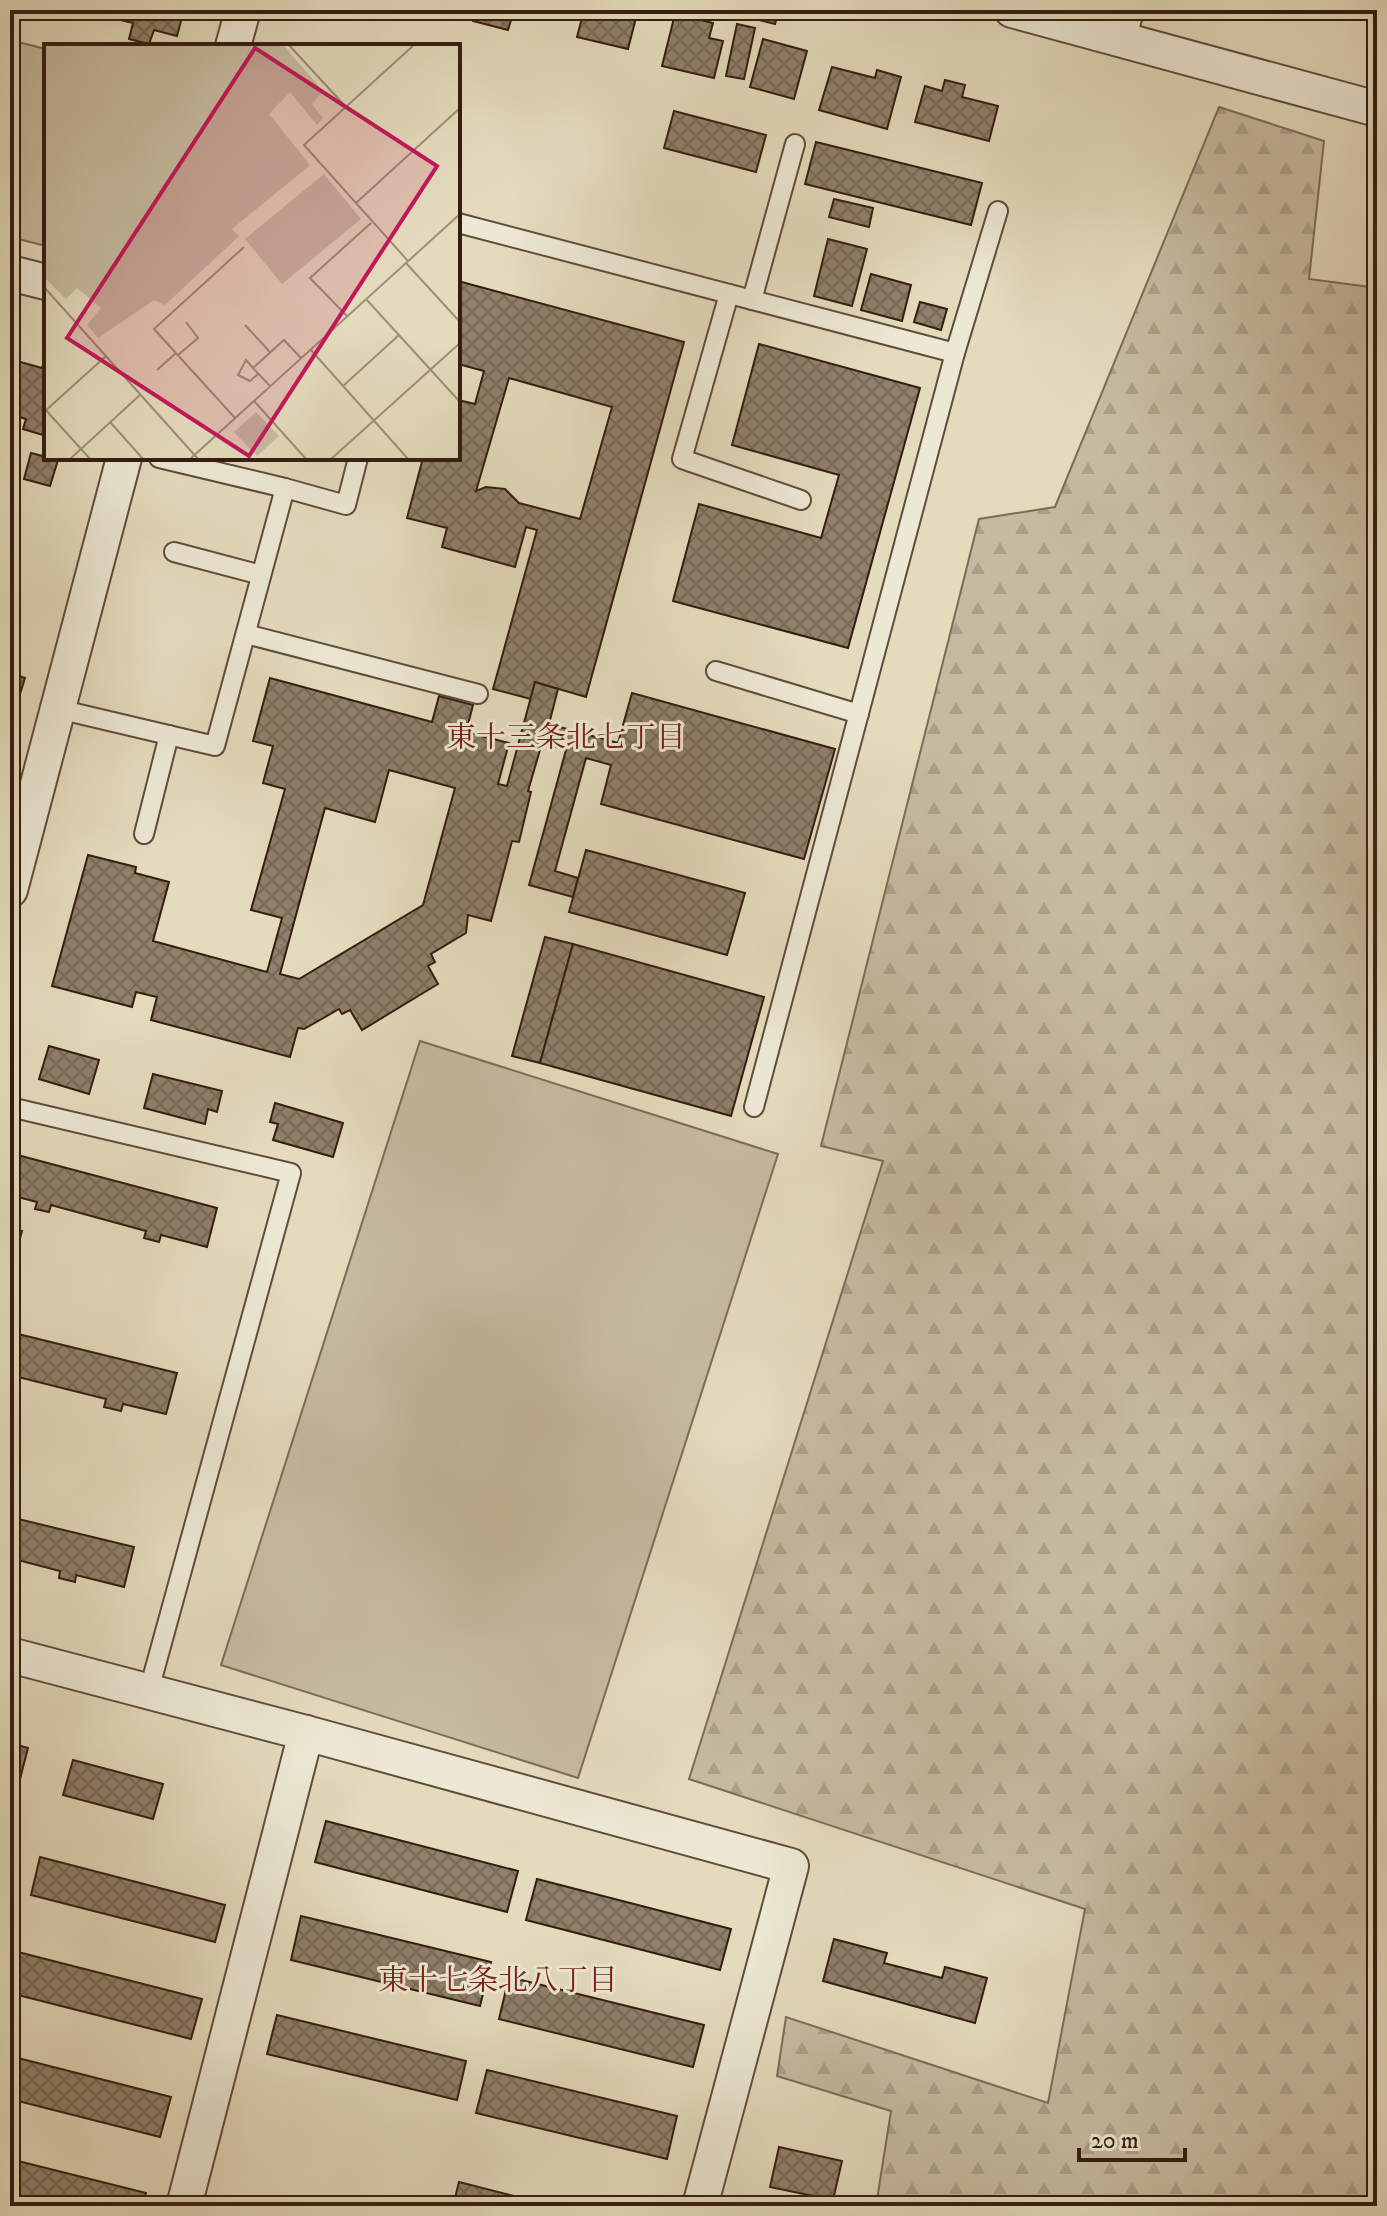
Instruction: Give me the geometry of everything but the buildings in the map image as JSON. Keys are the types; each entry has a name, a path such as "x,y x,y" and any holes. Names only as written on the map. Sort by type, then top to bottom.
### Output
{"street":[{"path":"234,44 243,10"},
{"path":"1012,10 1122,24 1377,109"},
{"path":"10,273 44,282"},
{"path":"10,890 23,784 58,709 123,460"},
{"path":"10,1655 791,1866 700,2206"},
{"path":"184,2206 306,1733"}],"lane":[{"path":"752,300 795,144"},
{"path":"754,1107 955,353 998,211"},
{"path":"460,224 955,353"},
{"path":"729,294 682,459 801,500"},
{"path":"176,460 236,467 285,488 346,505 357,460"},
{"path":"58,709 215,746 285,488"},
{"path":"174,552 261,575"},
{"path":"246,634 478,694"},
{"path":"716,671 859,714"},
{"path":"144,834 169,735"},
{"path":"10,1107 291,1173 152,1679"}],"green space":[{"path":"10,40 44,48 44,246 10,237"},
{"path":"1219,107 1324,141 1309,279 1377,288 1377,2206 876,2206 891,2111 777,2076 786,2017 1048,2103 1085,1909 689,1779 883,1161 821,1146 979,519 1055,507"},
{"path":"420,1041 778,1154 578,1778 221,1665"}],"district":[{"name":"東十三条北七丁目","path":"566,737"},
{"name":"東十七条北八丁目","path":"498,1980"}]}
